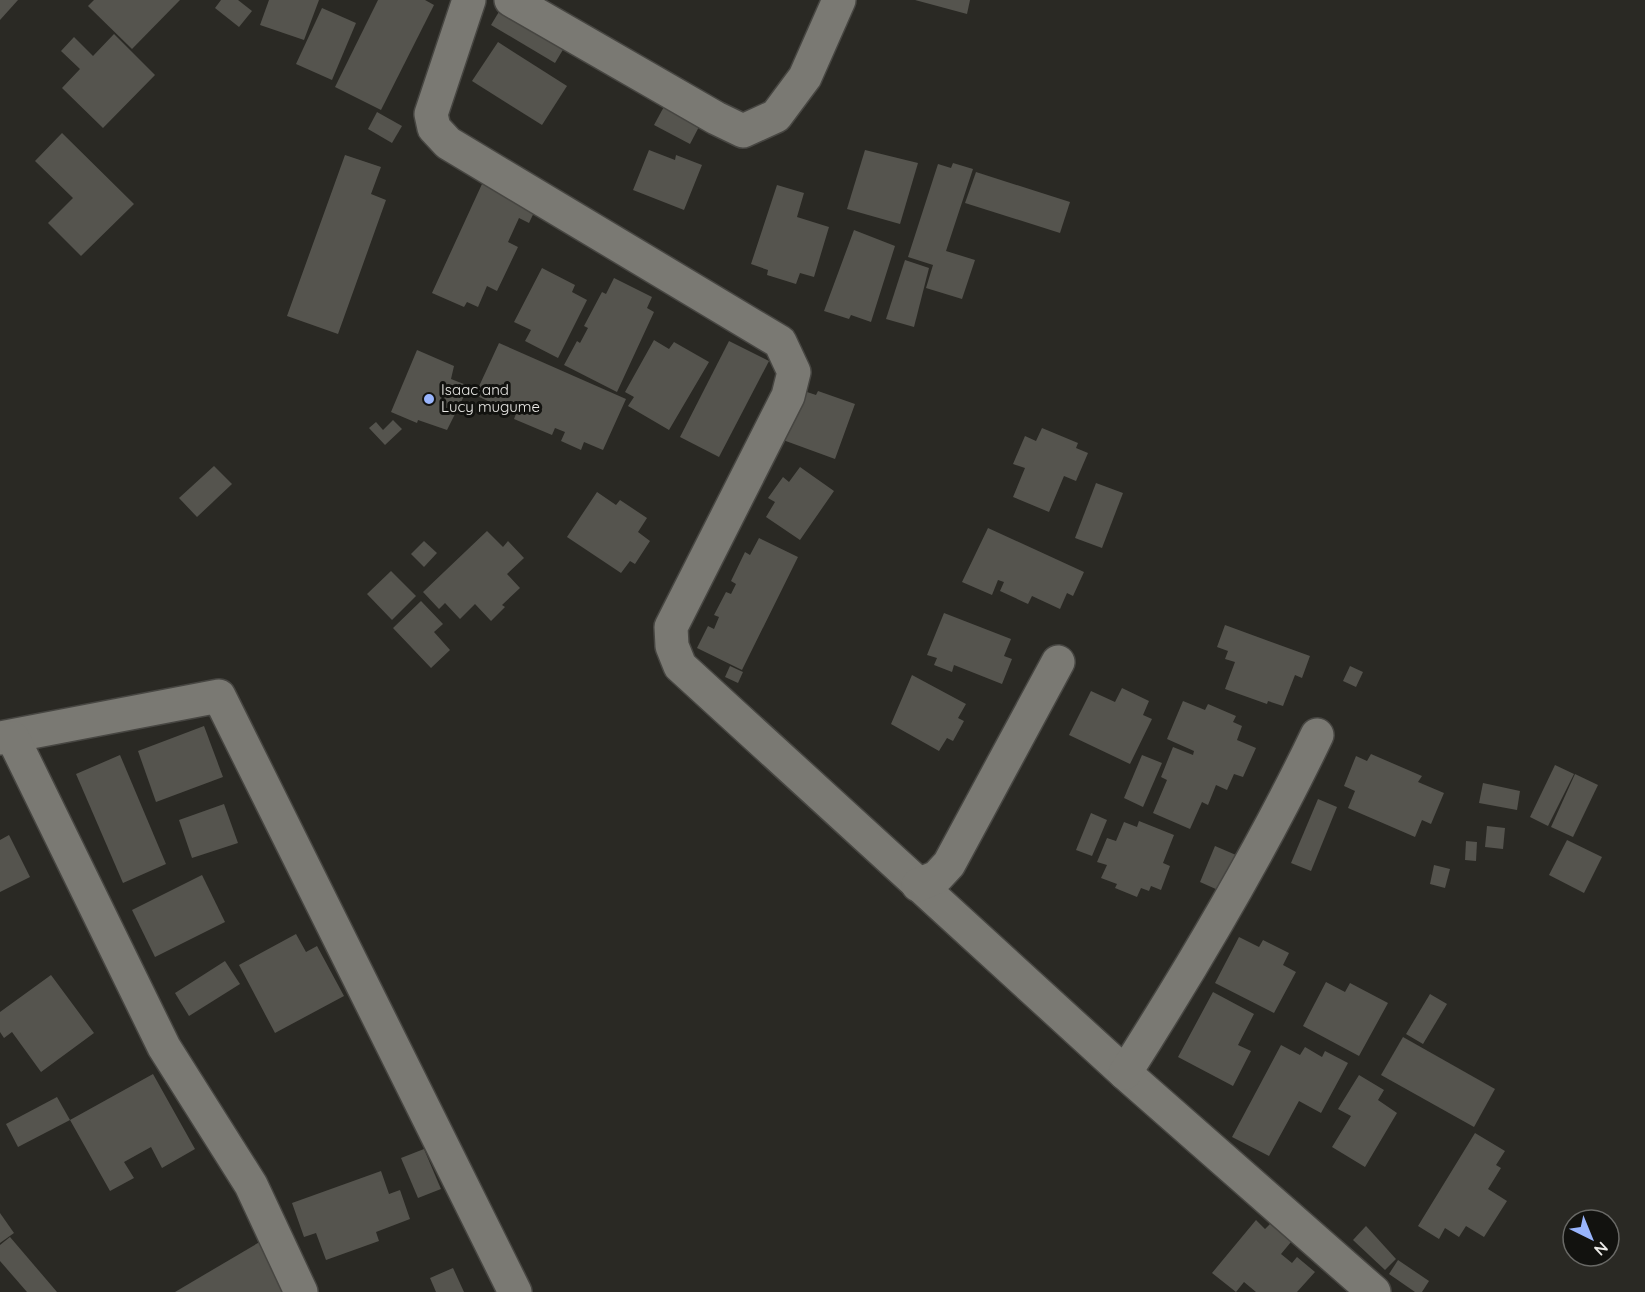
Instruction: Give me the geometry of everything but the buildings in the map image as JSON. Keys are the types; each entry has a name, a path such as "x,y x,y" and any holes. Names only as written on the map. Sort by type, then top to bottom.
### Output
{"street":[{"path":"469,0 431,114 434,128 448,143 780,342 790,358 794,372 788,396 671,627 672,646 680,666 1125,1073 1374,1292"},
{"path":"511,0 716,118 743,131 776,116 805,77 839,0"},
{"path":"918,885 937,877 950,864 1058,662"},
{"path":"301,1292 251,1185 164,1047 6,738 219,696 515,1292"},
{"path":"1125,1073 1203,951 1281,810 1317,735"}],"place":[{"name":"Isaac and Lucy mugume","path":"429,399"}]}
